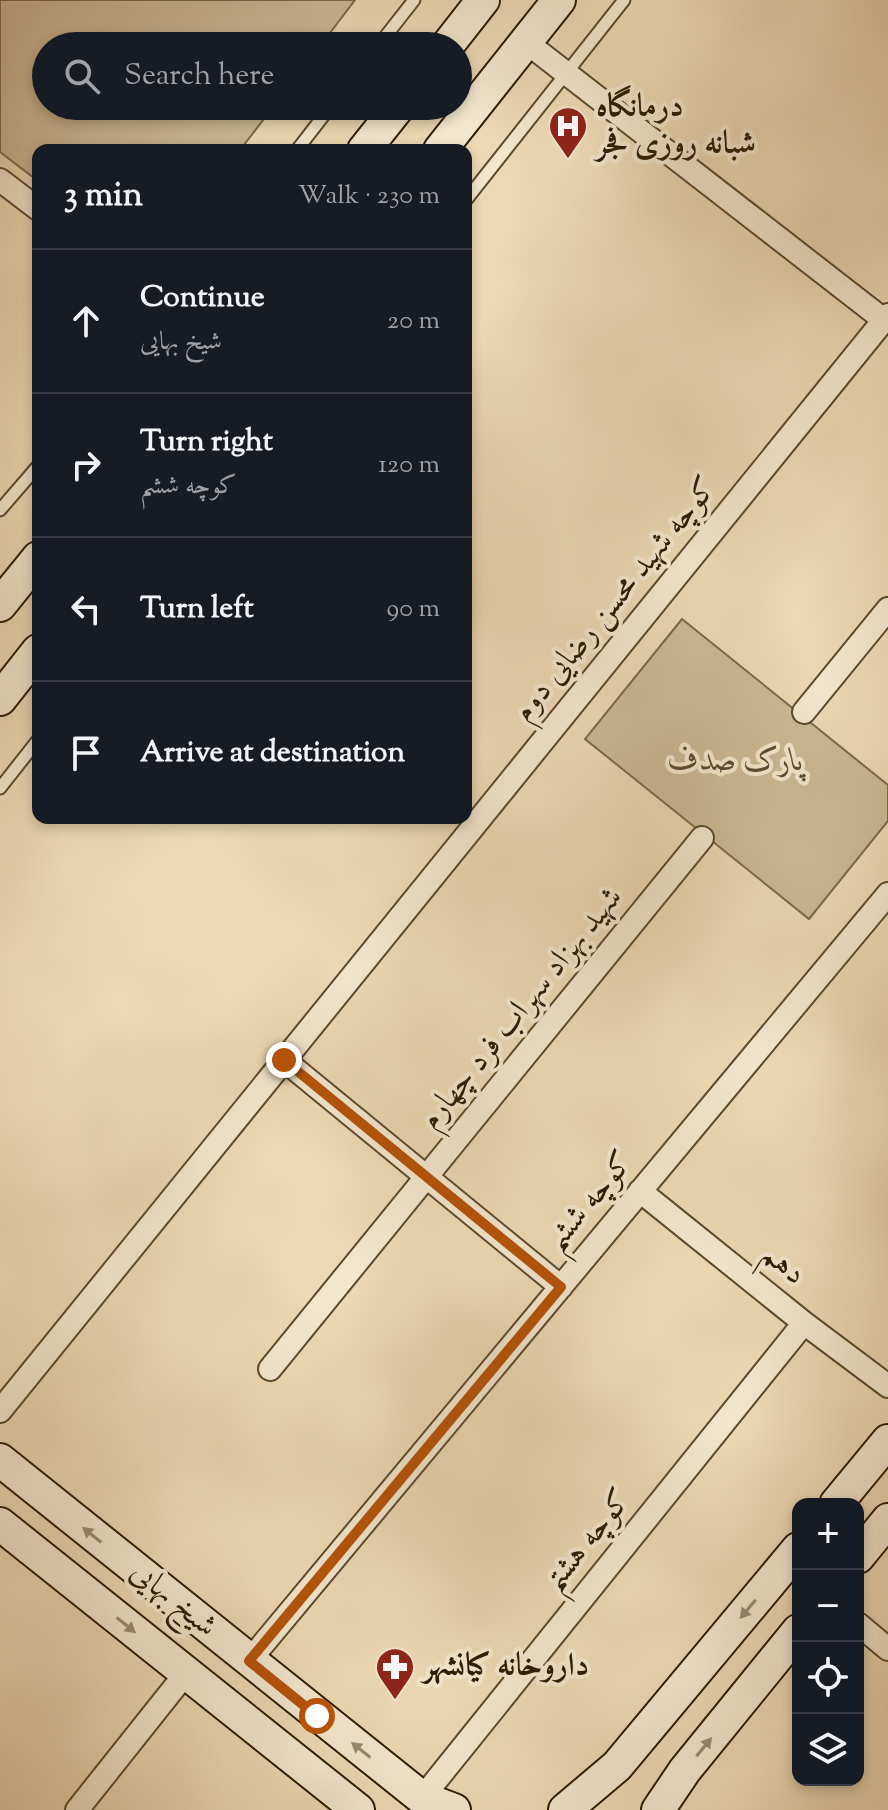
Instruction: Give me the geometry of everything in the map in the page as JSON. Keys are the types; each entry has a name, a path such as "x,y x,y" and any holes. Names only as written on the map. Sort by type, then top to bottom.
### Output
{"main road":[{"path":"458,32 483,0"},
{"path":"472,110 559,0"},
{"path":"369,144 388,120"},
{"path":"445,144 464,120"},
{"path":"0,605 32,565"},
{"path":"0,699 32,659"},
{"path":"841,1498 888,1441"},
{"name":"شیخ بهایی","path":"0,1460 422,1798 454,1810"},
{"path":"864,1550 888,1520"},
{"name":"شیخ بهایی","path":"0,1524 358,1810"},
{"path":"565,1810 617,1766 792,1556"},
{"path":"658,1810 685,1770 792,1638"}],"street":[{"path":"526,42 886,318"},
{"path":"0,180 32,204"},
{"name":"کوچه شهید محسن رضایی دوم","path":"0,1411 886,318"},
{"path":"804,712 888,609"},
{"name":"شهید بهزاد سهراب فرد چهارم","path":"270,1369 702,838"},
{"name":"کوچه ششم","path":"249,1661 888,894"},
{"path":"284,1060 561,1287"},
{"name":"دهم","path":"640,1191 888,1386"},
{"name":"کوچه هشتم","path":"422,1798 804,1323"},
{"path":"864,1629 888,1649"},
{"path":"77,1810 186,1673"}],"lane":[{"path":"389,32 414,0"},
{"path":"472,192 624,0"},
{"path":"302,144 320,120"},
{"path":"0,510 32,473"},
{"path":"0,788 32,748"}],"green space":[{"path":"0,0 355,0 331,32 32,32 32,120 263,120 245,144 32,144 32,176 0,152"},
{"name":"پارک صدف","path":"682,619 888,785 888,821 809,919 585,739"}],"place":[{"name":"درمانگاه شبانه روزی فجر","path":"568,160"},
{"name":"داروخانه کیانشهر","path":"395,1701"}],"route":[{"path":"284,1060 561,1287 249,1661 317,1716"}]}
